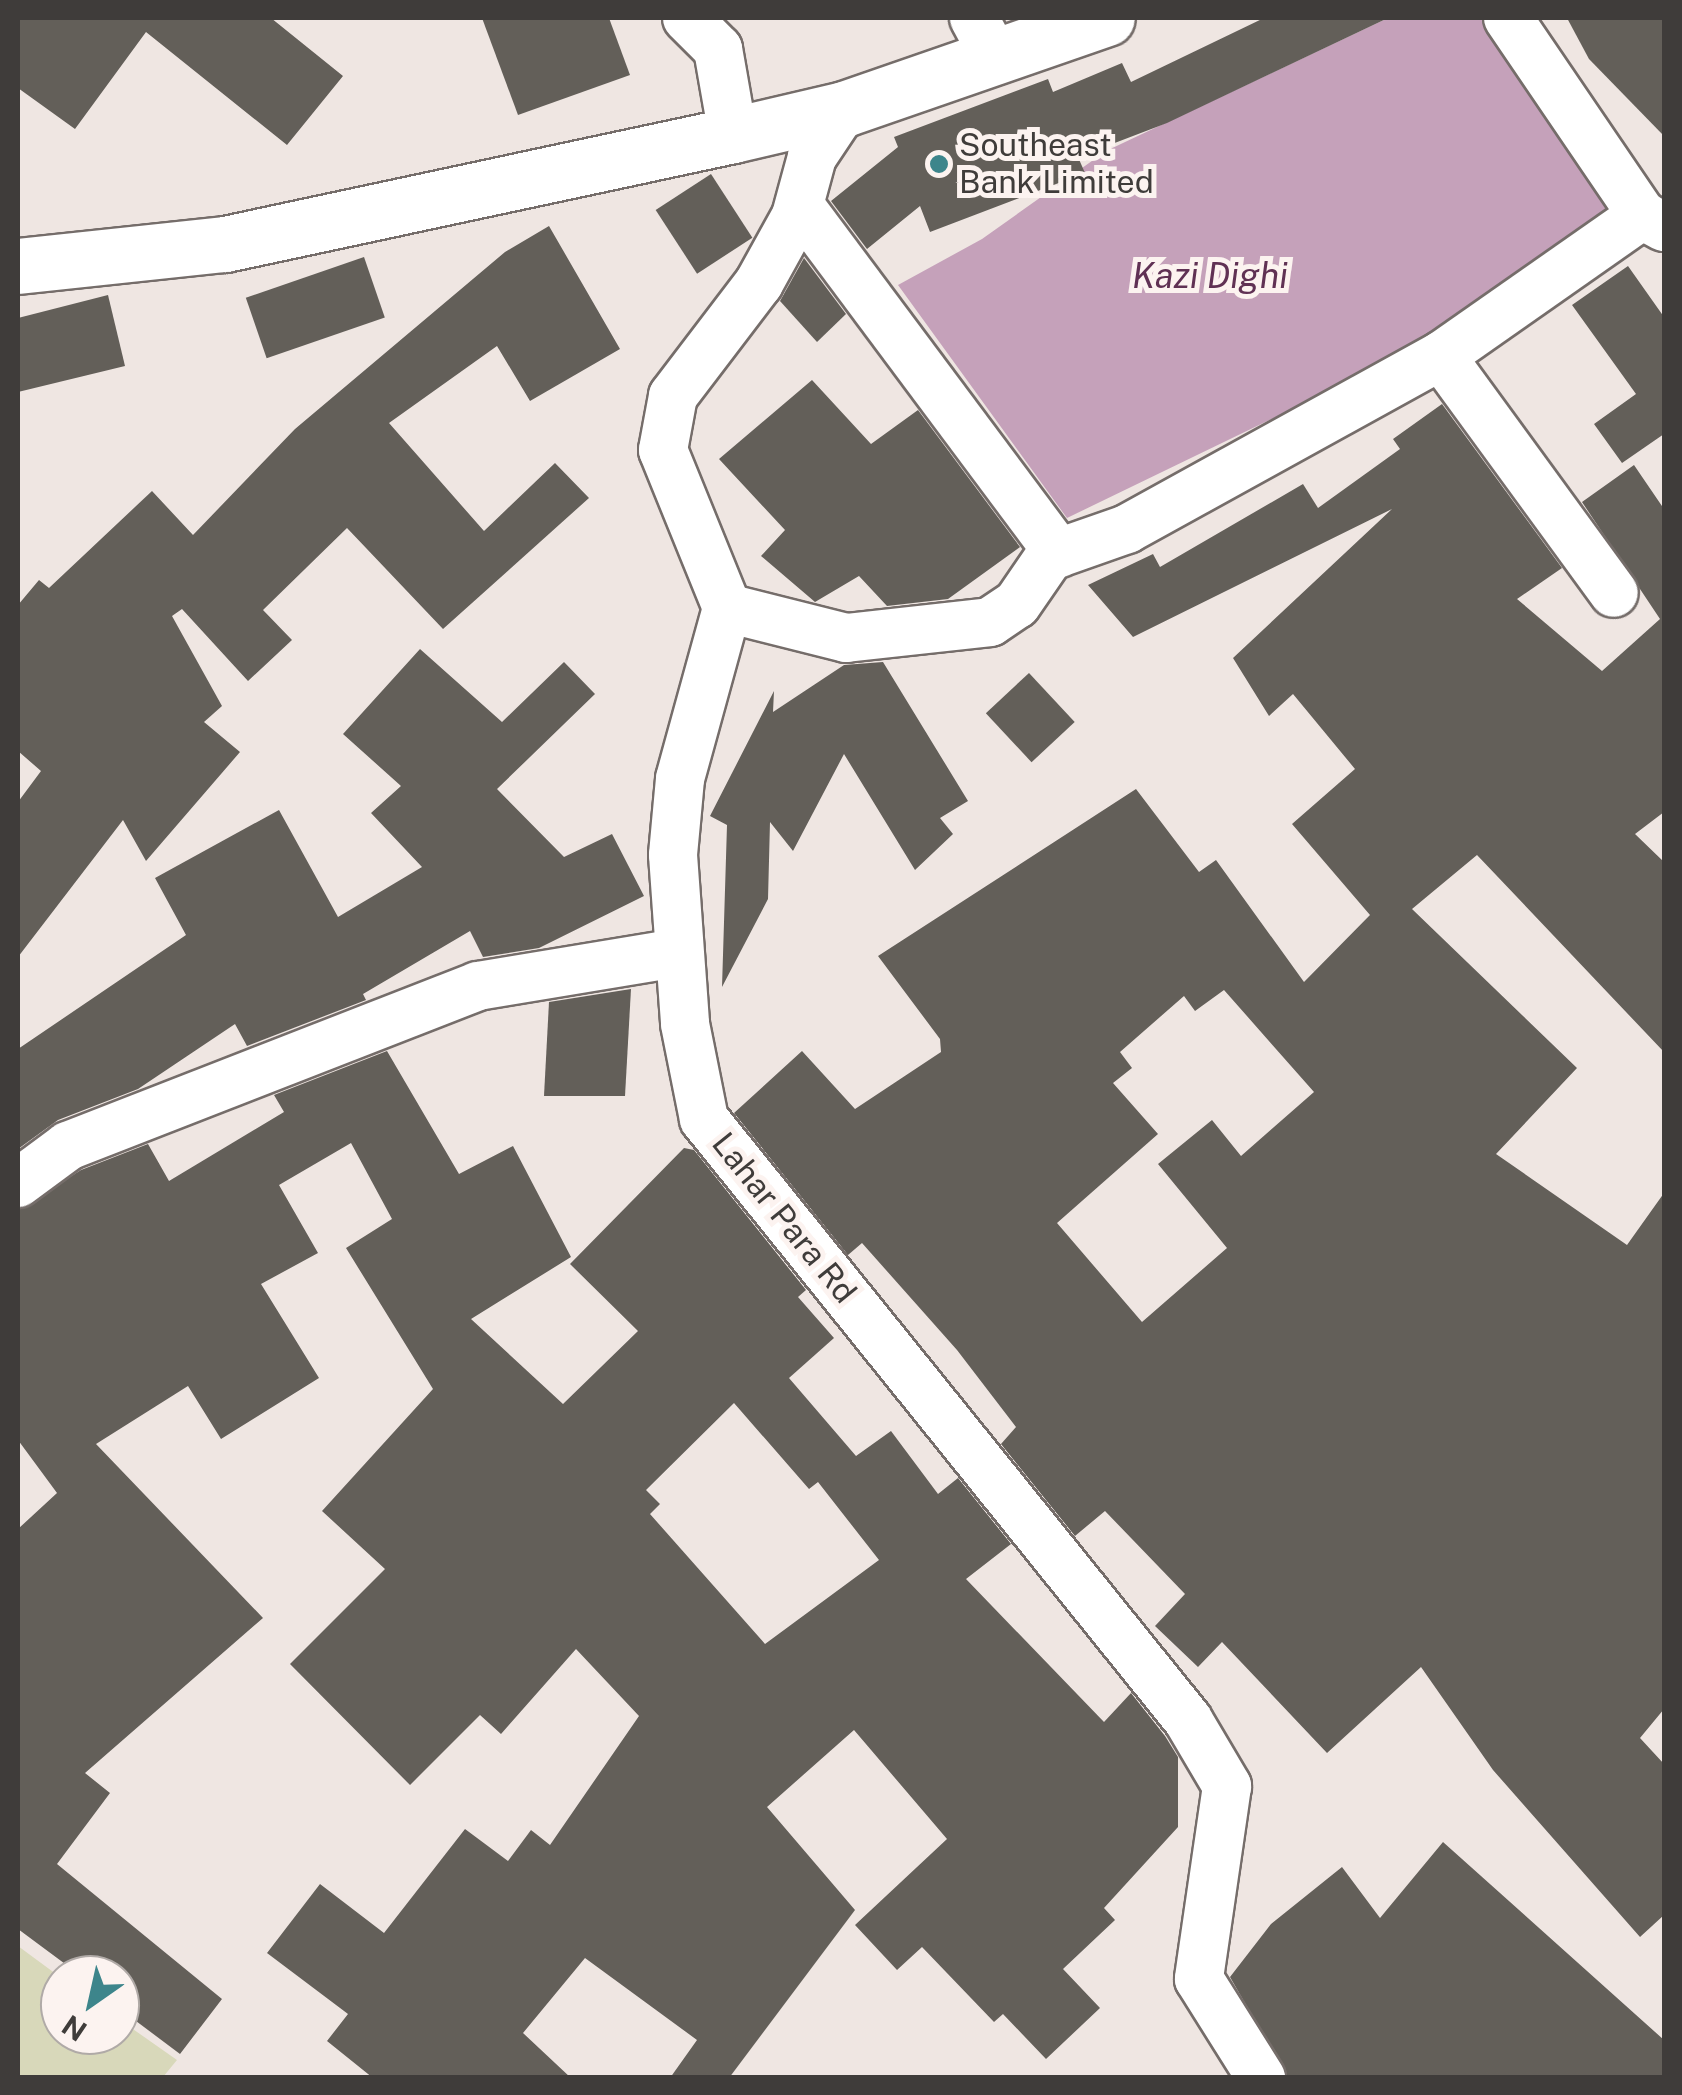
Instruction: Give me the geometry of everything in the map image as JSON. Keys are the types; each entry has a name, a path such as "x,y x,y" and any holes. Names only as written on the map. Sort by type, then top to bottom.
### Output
{"main road":[{"path":"18,266 225,244 733,135 844,109 984,37 1107,18"}],"street":[{"path":"686,18 718,49 733,135"},
{"path":"844,109 812,158 800,206 759,284 672,396 663,450 727,608 846,638 897,626 955,630 990,622 1017,604 1059,553 1127,530 1441,356 1653,221 1508,18"},
{"path":"800,206 1059,553"},
{"path":"1441,356 1614,592"},
{"name":"Lahar Para Rd","path":"727,608 680,778 673,855 678,954 704,1120 1188,1720 1226,1786 1199,1978 1261,2078"},
{"path":"18,1183 68,1146 478,986 678,954"}],"green space":[{"path":"18,1946 40,1962 40,2055 140,2055 140,2034 177,2060 163,2077 18,2077"}],"water":[{"name":"Kazi Dighi","path":"1388,18 1496,18 1617,202 1610,221 1373,370 1067,518 898,285 982,239 1106,151"}],"building":[{"path":"18,18 271,18 343,76 287,145 146,32 75,129 18,88"},
{"path":"482,18 609,18 630,75 518,115"},
{"path":"1264,18 1388,18 1167,123 1078,157 1085,173 930,232 920,206 867,249 831,201 898,147 894,137 1048,79 1053,92 1122,63 1131,82"},
{"path":"1567,18 1664,18 1664,136 1589,59"},
{"path":"711,174 752,238 697,274 656,210"},
{"path":"549,226 620,349 530,401 497,346 389,423 484,531 555,463 589,498 443,629 347,528 263,610 292,640 248,681 182,609 172,616 222,706 204,722 240,752 146,861 123,820 18,957 18,802 41,771 18,751 18,605 39,580 49,588 152,491 193,535 295,429 505,252"},
{"path":"364,257 385,318 267,358 246,298"},
{"path":"804,258 846,314 817,342 780,301"},
{"path":"1628,266 1664,317 1664,434 1622,463 1594,424 1636,394 1572,305"},
{"path":"108,295 125,366 18,392 18,318"},
{"path":"812,380 871,444 918,410 1020,547 948,599 887,606 859,576 815,602 761,556 785,530 719,459"},
{"path":"1442,404 1562,568 1517,599 1602,671 1660,619 1582,502 1634,465 1664,509 1664,812 1635,834 1664,862 1664,1052 1477,855 1412,909 1577,1068 1496,1154 1627,1245 1664,1193 1664,1709 1640,1738 1664,1764 1664,1915 1640,1937 1493,1770 1421,1667 1327,1753 1222,1642 1198,1667 1155,1626 1185,1594 1105,1511 1075,1536 1001,1444 1016,1427 957,1350 862,1243 848,1255 734,1113 802,1051 855,1109 941,1052 940,1039 878,956 1136,789 1199,872 1216,860 1304,982 1370,915 1292,824 1355,769 1293,694 1269,716 1233,658 1392,509 1133,637 1088,585 1153,554 1160,567 1303,484 1318,508 1400,449 1393,439","holes":["1224,990 1314,1092 1241,1156 1212,1120 1158,1164 1227,1248 1142,1322 1057,1223 1158,1134 1113,1083 1132,1068 1120,1052 1184,996 1195,1011"]},
{"path":"420,649 502,722 564,662 595,694 497,789 564,857 612,834 644,896 539,948 483,957 470,931 363,994 366,1000 247,1046 235,1024 138,1089 58,1120 18,1149 18,1049 186,935 155,878 279,810 338,917 422,867 371,813 401,786 343,734"},
{"path":"883,662 968,801 940,818 953,834 915,870 844,754 793,851 770,822 768,899 722,987 727,825 710,816 774,691 773,712 844,665"},
{"path":"1029,673 1075,722 1032,762 986,713"},
{"path":"631,989 625,1096 544,1096 549,1002"},
{"path":"387,1051 459,1174 513,1146 571,1257 471,1319 563,1404 638,1331 570,1264 684,1148 694,1150 806,1290 798,1297 834,1338 789,1378 856,1456 891,1431 938,1494 958,1478 1011,1544 966,1579 1104,1722 1131,1693 1178,1757 1178,1827 1104,1908 1115,1920 1063,1969 1100,2008 1046,2059 1003,2014 994,2022 922,1947 897,1970 855,1925 947,1839 854,1730 767,1807 855,1910 729,2078 670,2078 697,2040 585,1958 523,2033 571,2078 373,2078 327,2041 348,2014 267,1953 320,1884 384,1933 465,1829 508,1861 531,1830 550,1845 639,1716 576,1649 501,1734 480,1715 410,1785 290,1664 385,1569 322,1511 433,1389 346,1248 392,1219 351,1143 279,1185 318,1253 261,1284 319,1378 221,1439 188,1386 96,1444 263,1618 85,1773 110,1793 57,1864 222,1999 180,2054 140,2024 140,1955 53,1955 18,1929 18,1529 57,1493 18,1440 18,1210 81,1170 148,1144 169,1181 284,1112 274,1095","holes":["734,1403 809,1489 818,1482 879,1560 765,1644 650,1514 660,1504 646,1490"]},
{"path":"1443,1842 1664,2040 1664,2078 1288,2078 1230,1977 1271,1924 1342,1867 1380,1918"}],"place":[{"name":"Southeast Bank Limited","path":"939,164"}]}
